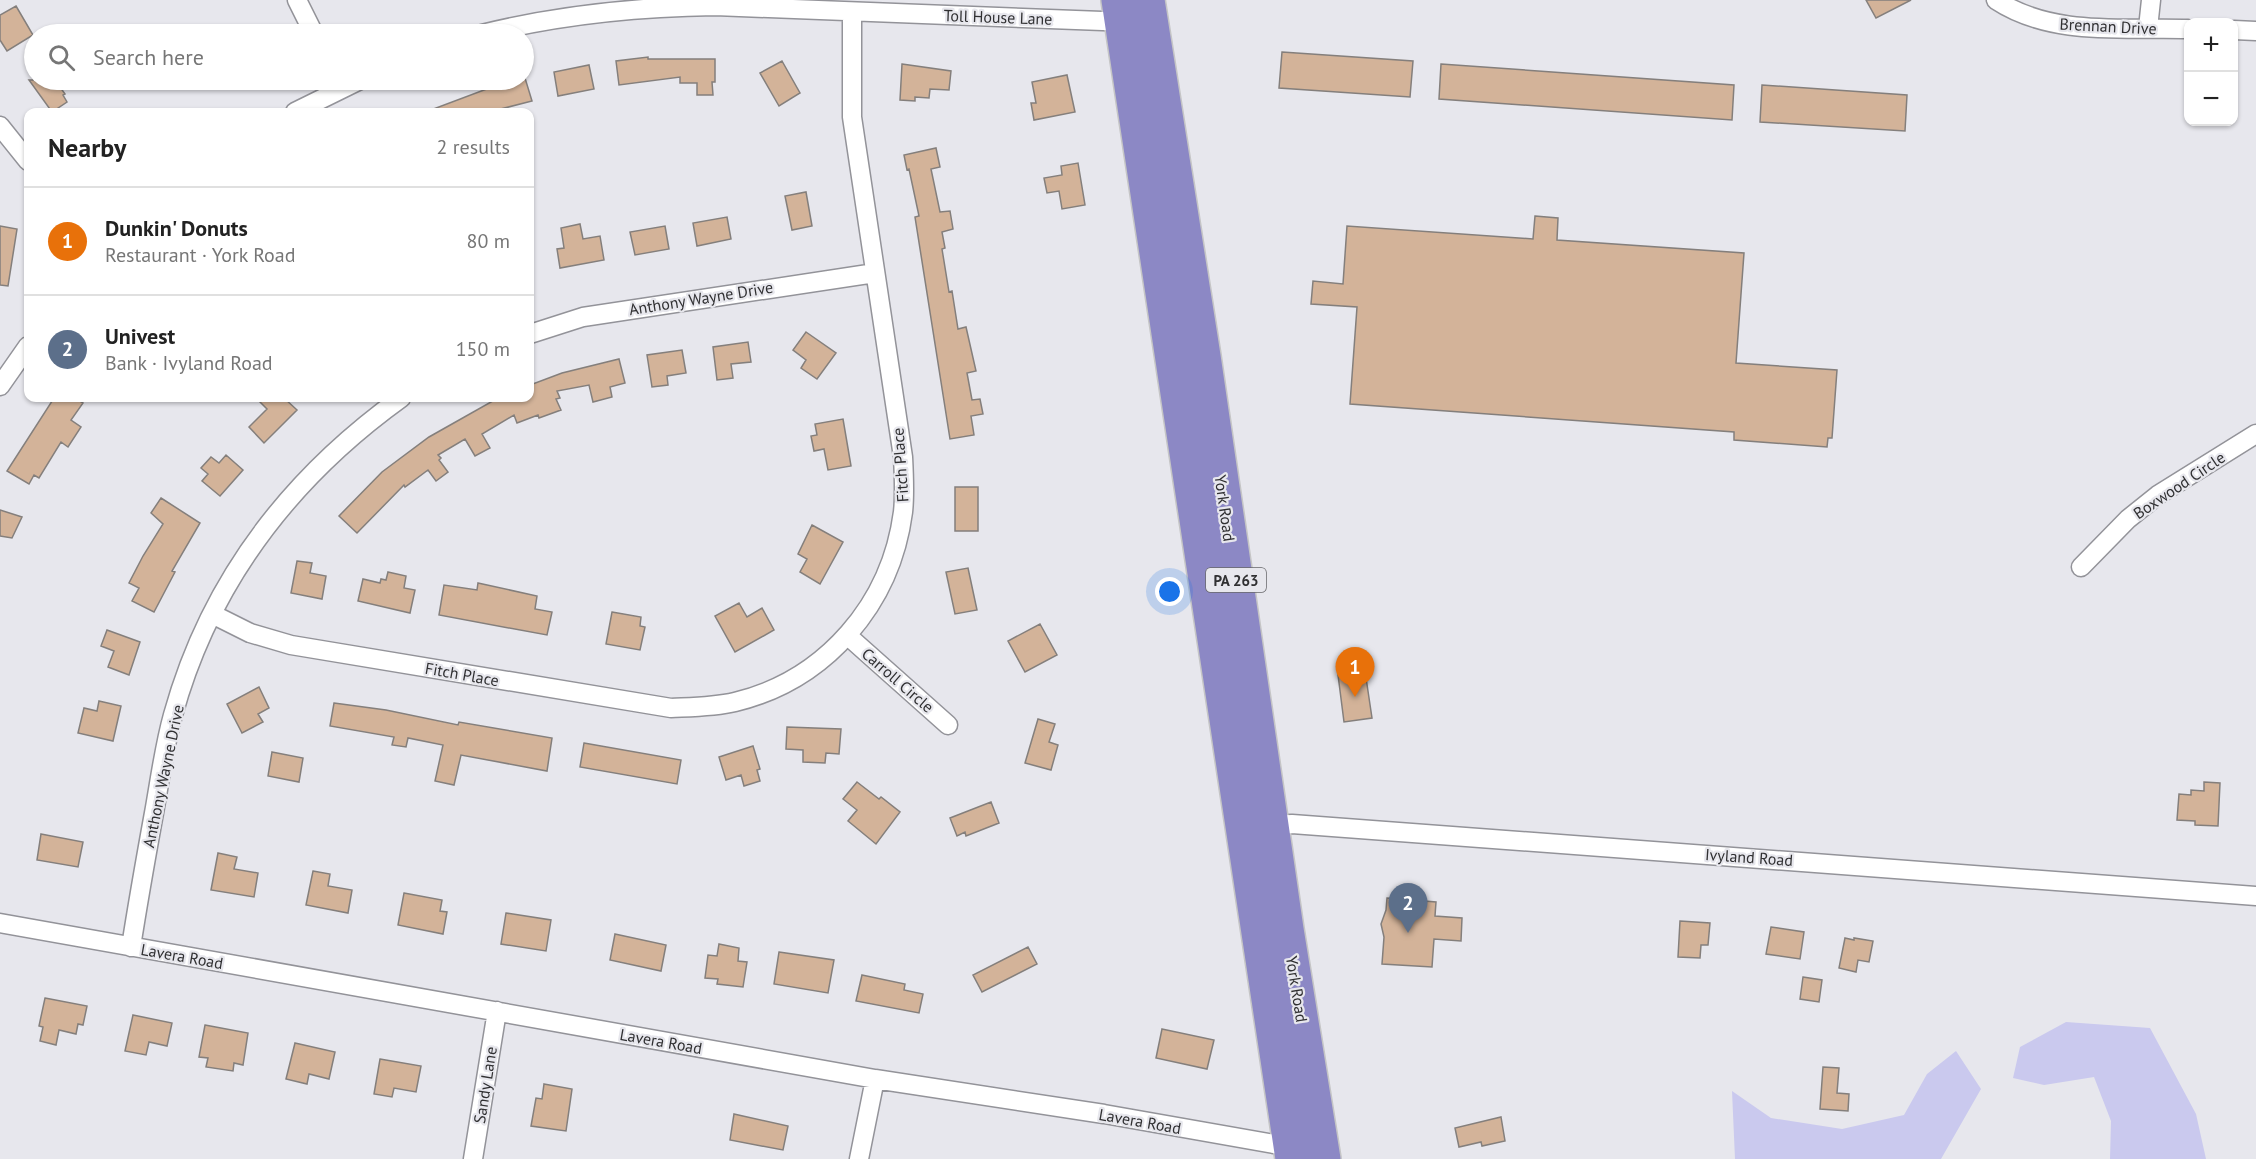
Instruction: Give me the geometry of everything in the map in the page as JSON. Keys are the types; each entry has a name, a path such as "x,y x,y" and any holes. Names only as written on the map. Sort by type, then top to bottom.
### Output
{"highway":[{"name":"York Road","path":"1134,11 1307,1154"}],"street":[{"path":"297,0 309,24"},
{"name":"Brennan Drive","path":"1996,0 2024,15 2056,24 2184,29"},
{"path":"2148,28 2151,0"},
{"name":"Toll House Lane","path":"529,24 616,10 675,6 852,12 1134,11"},
{"name":"Fitch Place","path":"212,614 250,633 291,645 671,708 703,707 735,702 766,692 794,679 819,663 848,636 872,604 886,575 897,544 904,493 903,457 852,117 852,12"},
{"path":"2238,30 2256,31"},
{"path":"301,108 329,90"},
{"path":"0,126 24,156"},
{"name":"Anthony Wayne Drive","path":"534,333 595,315 875,273"},
{"path":"0,386 24,352"},
{"name":"Anthony Wayne Drive","path":"131,947 164,753 173,714 192,659 212,614 244,557 293,492 336,449 367,422 395,402"},
{"name":"Boxwood Circle","path":"2081,567 2128,519 2158,495 2256,434"},
{"name":"Carroll Circle","path":"848,636 948,725"},
{"name":"Ivyland Road","path":"1257,825 1292,824 1570,843 2256,896"},
{"name":"Lavera Road","path":"0,923 874,1078 1104,1114 1307,1154"},
{"name":"Sandy Lane","path":"473,1159 497,1011"},
{"path":"859,1159 874,1078"}],"shaded area":[{"path":"2066,1022 2150,1028 2196,1114 2206,1159 2110,1159 2111,1121 2094,1077 2044,1085 2013,1078 2020,1047"},
{"path":"1956,1051 1981,1089 1941,1159 1735,1159 1732,1091 1771,1118 1842,1129 1904,1115 1927,1074"}],"building":[{"path":"1866,0 1911,0 1876,18"},
{"path":"16,6 27,24 24,24 24,41 7,51 0,40 0,15"},
{"path":"1282,52 1413,61 1410,97 1279,88"},
{"path":"648,57 648,59 715,59 713,95 697,95 697,83 680,83 680,77 619,85 616,61"},
{"path":"782,61 800,93 779,106 760,73"},
{"path":"902,64 951,71 949,90 930,89 929,98 915,97 915,101 900,100"},
{"path":"1441,64 1734,85 1732,120 1439,99"},
{"path":"589,65 594,89 558,96 554,72"},
{"path":"1067,75 1075,112 1034,120 1031,103 1036,103 1032,82"},
{"path":"1762,85 1907,95 1905,131 1760,122"},
{"path":"36,90 62,90 67,102 58,108 49,108"},
{"path":"484,90 529,90 532,101 505,108 436,108"},
{"path":"936,148 940,167 931,169 940,212 950,211 953,229 942,232 945,248 942,249 949,292 952,291 958,329 966,327 976,371 967,373 972,400 980,399 983,414 971,416 974,435 950,439 915,217 919,216 904,155"},
{"path":"1078,163 1085,205 1062,209 1059,191 1047,193 1044,178 1062,175 1061,166"},
{"path":"806,192 812,226 792,230 785,196"},
{"path":"1535,216 1558,218 1557,240 1744,253 1736,363 1837,370 1832,438 1828,438 1827,447 1734,440 1734,432 1350,404 1357,307 1311,304 1313,281 1343,284 1347,226 1533,239"},
{"path":"727,217 731,239 697,246 693,223"},
{"path":"580,224 583,239 600,236 604,260 560,268 557,249 564,248 561,228"},
{"path":"0,226 17,229 8,286 0,285"},
{"path":"665,226 669,249 635,255 630,232"},
{"path":"806,332 836,353 817,379 801,368 806,360 793,350"},
{"path":"748,342 751,362 731,364 733,378 717,380 713,347"},
{"path":"682,350 686,373 667,376 668,385 652,387 647,355"},
{"path":"619,359 625,383 610,387 612,397 593,402 589,385 557,391 560,398 556,399 561,410 517,423 514,415 482,434 490,448 475,456 465,439 438,455 448,472 436,481 428,470 405,487 404,485 357,533 339,516 382,472 429,437 491,402 534,402 534,384 562,373"},
{"path":"51,402 83,403 71,420 81,427 68,447 61,442 39,478 34,475 29,484 7,471"},
{"path":"260,402 288,402 297,410 264,443 249,427 267,409"},
{"path":"843,419 851,466 828,470 824,449 814,451 811,436 817,435 815,424"},
{"path":"226,455 243,470 220,496 202,481 208,474 201,468 211,457 219,463"},
{"path":"955,487 978,487 978,531 955,531"},
{"path":"161,498 200,523 172,571 175,572 154,612 132,601 139,588 129,583 163,524 151,513"},
{"path":"0,510 22,517 12,538 0,536"},
{"path":"812,525 843,542 820,584 800,572 807,559 798,554"},
{"path":"297,561 312,563 310,573 326,576 322,599 291,593"},
{"path":"968,568 977,610 955,614 946,572"},
{"path":"388,572 406,576 404,588 415,590 410,613 358,601 363,579 380,583 381,579 386,580"},
{"path":"478,583 537,596 535,609 552,612 547,635 439,615 444,585 477,590"},
{"path":"739,603 747,617 762,608 774,630 735,652 715,616"},
{"path":"612,612 641,617 640,626 645,627 640,650 606,644"},
{"path":"1040,624 1057,655 1025,672 1008,641"},
{"path":"107,630 140,642 129,675 108,667 114,651 101,646"},
{"path":"1365,671 1372,718 1344,722 1338,675"},
{"path":"259,687 269,708 258,714 263,722 242,733 227,704"},
{"path":"99,701 121,706 113,741 78,733 84,708 97,711"},
{"path":"334,703 386,710 458,725 459,722 552,738 547,771 461,755 454,785 435,781 443,745 408,738 406,747 392,745 394,737 330,726"},
{"path":"1038,719 1055,724 1049,742 1058,745 1051,770 1025,763"},
{"path":"787,727 841,729 839,754 826,753 825,763 803,762 803,750 786,749"},
{"path":"584,743 681,760 677,784 580,767"},
{"path":"753,746 760,769 757,770 760,781 744,786 741,775 726,780 719,757"},
{"path":"272,752 303,758 299,782 268,776"},
{"path":"857,782 900,812 876,844 848,821 857,810 843,799"},
{"path":"2204,782 2220,783 2218,826 2195,825 2195,821 2177,820 2179,794 2191,795 2191,790 2204,791"},
{"path":"991,802 999,823 966,836 965,832 957,836 950,818"},
{"path":"41,834 83,842 78,867 37,860"},
{"path":"218,853 237,857 234,869 258,873 254,897 211,890"},
{"path":"313,871 330,874 328,886 352,890 348,913 306,905"},
{"path":"404,893 442,900 440,911 447,912 443,934 398,925"},
{"path":"1387,898 1436,902 1435,916 1462,918 1461,941 1434,939 1432,967 1382,964 1384,937 1381,924"},
{"path":"506,913 551,920 546,951 501,944"},
{"path":"1680,921 1710,923 1708,945 1701,945 1700,958 1678,957"},
{"path":"1771,927 1804,932 1800,959 1766,954"},
{"path":"615,934 666,945 661,971 610,960"},
{"path":"1845,938 1873,941 1869,962 1858,960 1856,972 1839,968"},
{"path":"719,944 739,948 738,961 747,962 743,987 717,984 718,979 705,978 708,955 717,956"},
{"path":"1028,947 1037,964 982,992 973,975"},
{"path":"779,952 834,960 828,993 774,984"},
{"path":"862,975 905,984 904,990 923,994 919,1013 856,1001"},
{"path":"1803,977 1822,980 1819,1002 1800,999"},
{"path":"45,998 87,1006 83,1025 78,1024 76,1034 59,1030 56,1045 40,1041 43,1027 39,1026"},
{"path":"133,1015 172,1023 167,1046 149,1042 146,1055 125,1051"},
{"path":"205,1025 248,1033 243,1065 234,1063 233,1071 206,1067 208,1058 199,1057"},
{"path":"1162,1029 1214,1040 1207,1069 1156,1058"},
{"path":"295,1043 335,1052 329,1079 309,1074 307,1084 286,1079"},
{"path":"380,1059 421,1066 416,1092 394,1088 392,1097 374,1094"},
{"path":"1823,1067 1839,1068 1837,1093 1849,1094 1848,1111 1820,1109"},
{"path":"544,1084 572,1089 566,1131 531,1126 536,1098 542,1099"},
{"path":"734,1114 788,1126 783,1150 730,1140"},
{"path":"1501,1117 1505,1141 1482,1146 1481,1142 1459,1147 1455,1128"}],"place":[{"name":"Dunkin' Donuts","path":"1355,697"},
{"name":"Univest","path":"1408,933"}]}
